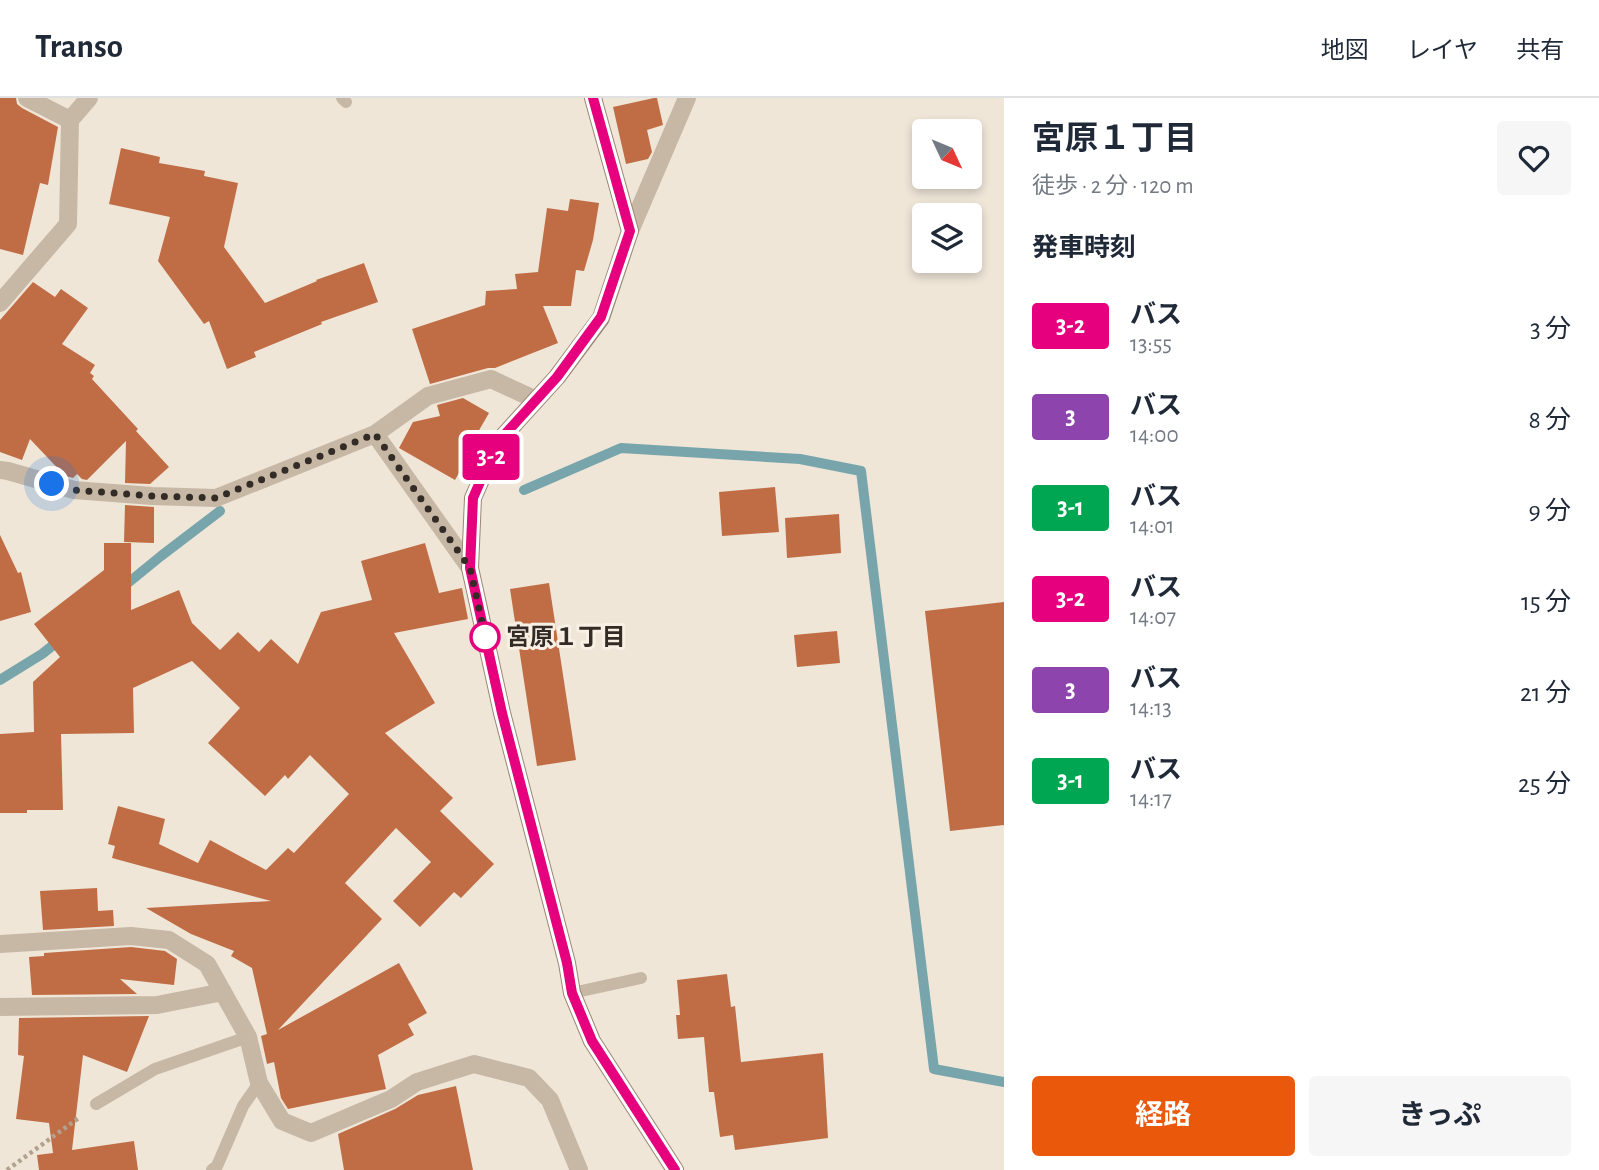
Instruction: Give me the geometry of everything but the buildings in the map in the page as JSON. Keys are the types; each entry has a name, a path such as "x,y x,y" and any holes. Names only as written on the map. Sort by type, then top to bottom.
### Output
{"street":[{"path":"27,98 70,120"},
{"path":"0,303 68,225 70,120 89,98"},
{"path":"593,98 630,231"},
{"path":"675,1170 592,1041 572,993 567,963 502,713 470,568 473,498 497,443 557,377 601,317 630,231 687,98"},
{"path":"0,470 74,490 216,498 375,434 428,396 491,379 536,400"},
{"path":"375,434 470,568"},
{"path":"0,944 131,936 169,940 207,964 248,1037 259,1083 282,1121 311,1133 391,1100 417,1082 474,1064 529,1078 550,1100 579,1170"},
{"path":"0,1007 157,1005 223,992"}],"lane":[{"path":"572,993 641,978"},
{"path":"96,1104 155,1069 248,1037"},
{"path":"212,1170 217,1166 243,1106 259,1083"}],"path":[{"path":"7,1170 96,1104"}],"waterway":[{"path":"524,490 621,448 800,459 861,471 934,1069 1004,1082"},
{"path":"123,587 220,511"},
{"path":"0,680 61,639"}],"bus line":[{"name":"3-2","path":"593,98 630,231 601,317 557,377 497,443 473,498 470,568 502,713 567,963 572,993 592,1041 675,1170"}],"place":[{"name":"宮原１丁目","path":"485,637"}],"route":[{"path":"52,484 74,490 216,498 375,434 470,568 486,640 485,637"}]}
